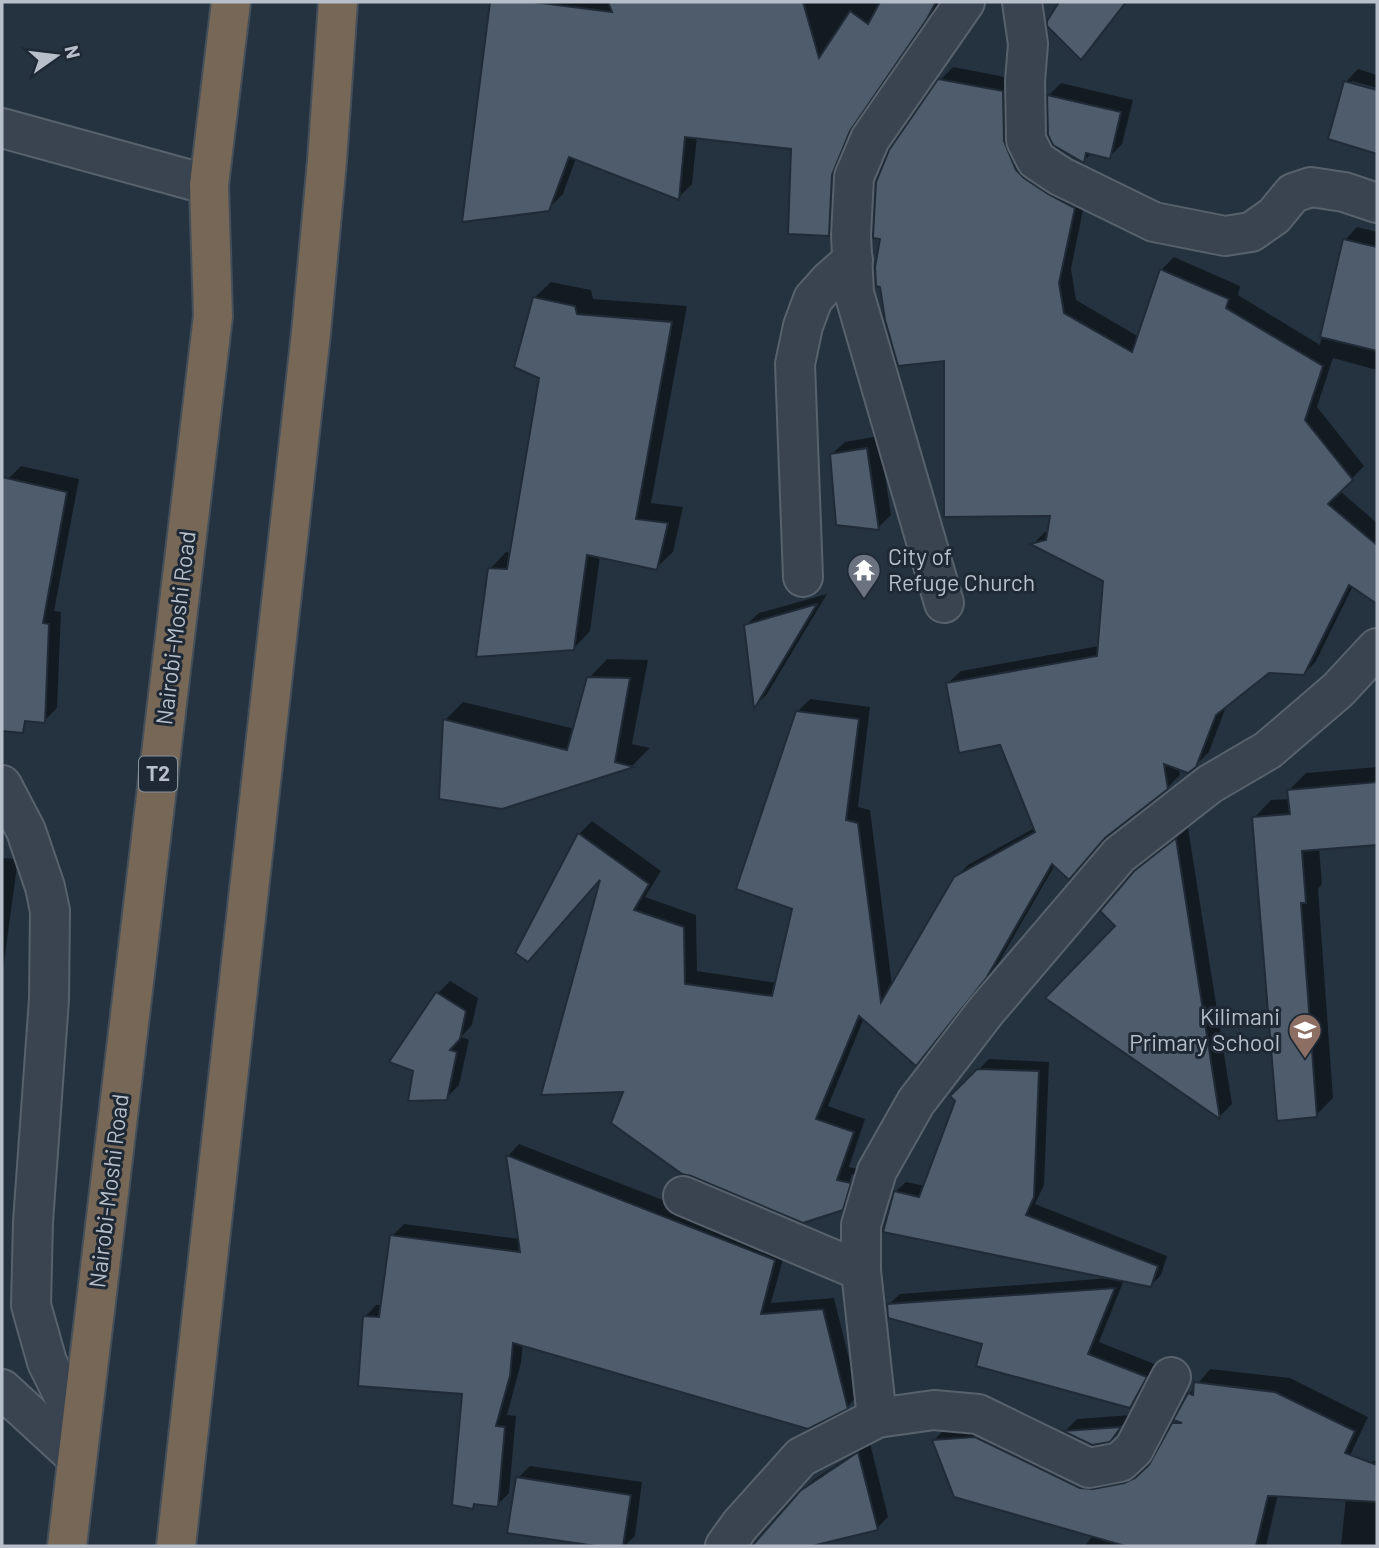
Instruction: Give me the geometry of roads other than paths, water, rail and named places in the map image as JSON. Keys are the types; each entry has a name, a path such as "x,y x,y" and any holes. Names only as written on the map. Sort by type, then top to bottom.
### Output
{"highway":[{"name":"Nairobi-Moshi Road","path":"66,1546 213,316 209,185 231,2"},
{"path":"176,1546 312,333 338,2"}],"street":[{"path":"944,603 854,293 851,236 854,177 870,139 965,2"},
{"path":"1022,2 1028,44 1025,81 1026,140 1037,160 1060,176 1154,222 1225,236 1251,232 1274,216 1293,193 1311,187 1344,192 1377,203"},
{"path":"2,128 209,185"},
{"path":"803,577 795,364 803,326 813,299 830,279 853,260"},
{"path":"877,1418 861,1271 861,1225 877,1171 916,1102 986,1011 1119,855 1210,784 1268,750 1338,690 1377,648"},
{"path":"2,785 26,831 45,887 50,911 49,999 33,1222 31,1305 47,1362 79,1444"},
{"path":"683,1196 861,1271"},
{"path":"725,1546 740,1525 801,1457 877,1418 934,1410 978,1414 1088,1468 1120,1462 1134,1449 1171,1377"},
{"path":"2,1389 79,1444"}],"place":[{"name":"City of Refuge Church","path":"864,600"},
{"name":"Kilimani Primary School","path":"1305,1060"}]}
